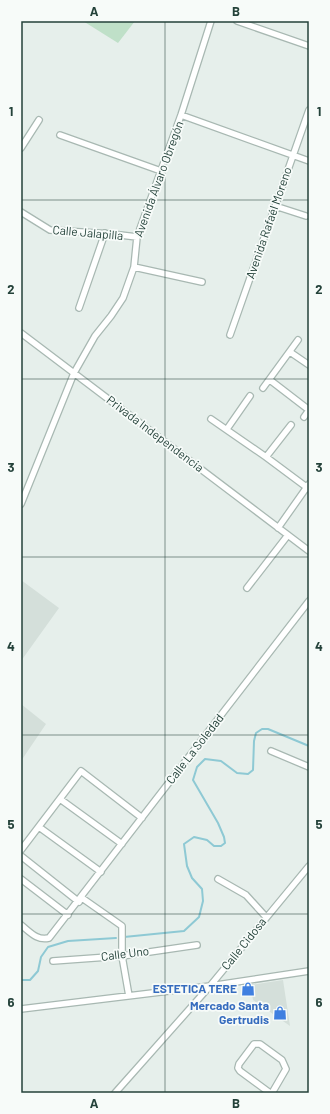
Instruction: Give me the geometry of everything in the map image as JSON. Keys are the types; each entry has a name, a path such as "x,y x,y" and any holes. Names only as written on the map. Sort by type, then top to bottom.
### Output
{"street":[{"name":"Avenida Álvaro Obregón","path":"21,504 23,492 74,373 95,336 119,306 123,298 134,267 136,238 182,115 211,21"},
{"path":"237,21 309,46"},
{"name":"Avenida Rafaél Moreno","path":"230,335 309,110"},
{"path":"182,115 309,160"},
{"path":"21,148 39,120"},
{"path":"60,135 161,171"},
{"path":"275,206 306,216"},
{"name":"Calle Jalapilla","path":"21,212 50,230 105,233 136,238"},
{"path":"79,308 105,233"},
{"path":"134,267 202,282"},
{"name":"Privada Independencia","path":"21,333 309,551"},
{"path":"263,388 298,340"},
{"path":"290,352 309,365"},
{"path":"270,380 309,410 304,417"},
{"path":"226,429 250,396"},
{"path":"211,419 308,487 278,528"},
{"path":"266,457 291,425"},
{"path":"247,588 288,535"},
{"name":"Calle La Soledad","path":"21,925 38,938 43,940 49,938 80,900 309,601"},
{"path":"271,751 309,767"},
{"path":"21,850 81,771 142,818"},
{"path":"60,799 122,844"},
{"path":"39,827 101,872"},
{"path":"21,856 80,900 122,926 122,956 129,996"},
{"name":"Calle Cidosa","path":"115,1093 210,986 309,866"},
{"path":"21,879 68,915"},
{"path":"218,879 246,895 266,917"},
{"name":"Calle Uno","path":"54,961 122,956 197,945"},
{"path":"21,1009 210,986 309,970"},
{"path":"256,1043 260,1044 282,1060 286,1070 271,1093 238,1068 239,1064 256,1043"}],"shaded area":[{"path":"21,580 59,608 21,661"},
{"path":"21,704 46,724 21,761"},
{"name":"Mercado Santa Gertrudis","path":"283,980 290,1026 253,1000 250,985"}],"green space":[{"path":"83,21 135,21 118,43"}],"waterway":[{"path":"124,937 184,931 199,917 203,901 202,889 192,878 187,866 184,844 194,837 207,840 214,846 221,846 225,843 218,823 193,780 197,767 205,759 221,761 237,773 248,774 253,770 254,741 256,733 262,729 268,729 309,746"},
{"path":"21,980 30,980 38,971 41,957 48,947 68,941 116,938"}],"place":[{"name":"ESTETICA TERE","path":"248,989"},
{"name":"Mercado Santa Gertrudis","path":"280,1013"}]}
